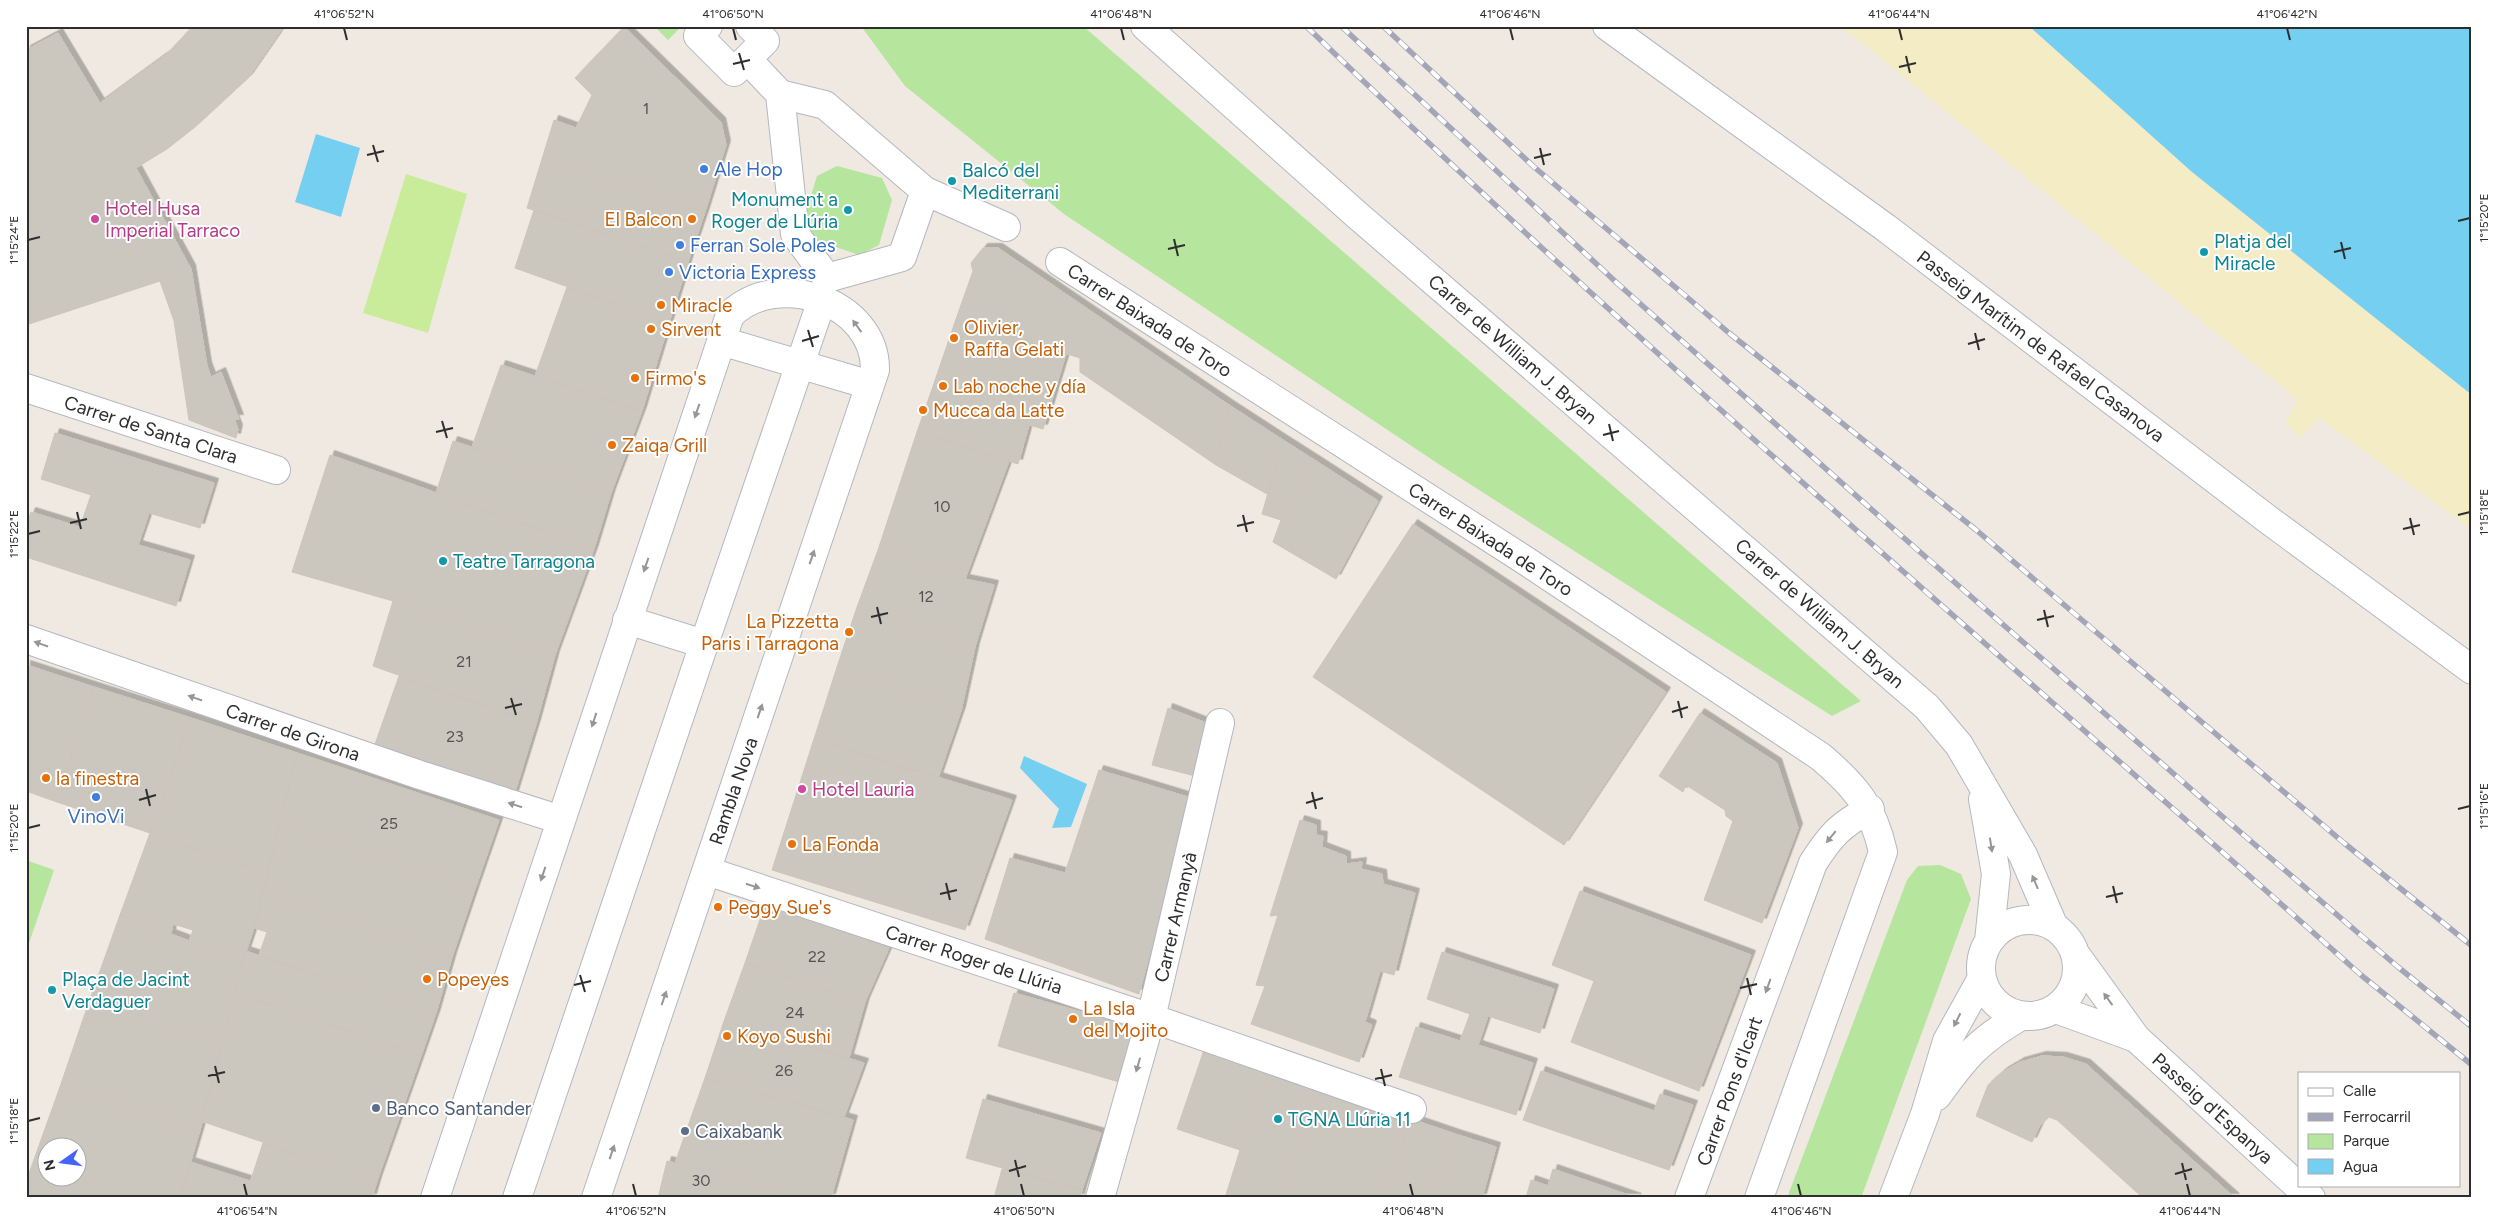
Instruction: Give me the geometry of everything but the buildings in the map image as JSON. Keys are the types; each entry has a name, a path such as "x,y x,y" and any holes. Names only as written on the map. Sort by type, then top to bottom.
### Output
{"street":[{"path":"708,26 698,36 734,72 765,41 750,26"},
{"name":"Carrer de William J. Bryan","path":"1145,26 1356,215 1920,701 1959,745 2023,856 2054,927"},
{"name":"Passeig Marítim de Rafael Casanova","path":"1607,26 1886,228 2266,518 2472,670"},
{"path":"747,59 780,94 825,105 925,191 1006,227"},
{"path":"780,94 795,234 827,278 902,257 925,191"},
{"name":"Carrer Baixada de Toro","path":"1060,262 1523,558 1821,757 1843,776 1870,809 1878,829 1883,852 1759,1198"},
{"name":"Rambla Nova","path":"434,1198 730,315 738,307 754,299 781,292 808,294 833,304 854,321 875,357 875,370 596,1198"},
{"path":"517,1198 822,300"},
{"path":"721,341 870,385"},
{"name":"Carrer de Santa Clara","path":"26,388 276,470"},
{"path":"627,620 704,644"},
{"name":"Carrer de Girona","path":"26,639 420,776 561,820"},
{"name":"Carrer Armanyà","path":"1100,1198 1151,1018 1220,722"},
{"name":"Carrer de William J. Bryan","path":"1980,782 1996,874 1989,941"},
{"name":"Carrer Pons d'Icart","path":"1689,1198 1813,863 1834,832 1870,809"},
{"name":"Carrer Roger de Llúria","path":"707,871 1151,1018 1412,1109"},
{"path":"2026,919 2041,921 2054,927 2068,939 2076,956 2078,970 2074,985 2067,998 2056,1009 2039,1015 2021,1016 2008,1011 1996,1003 1987,992 1982,978 1981,965 1989,941 1999,930 2012,923 2026,919"},
{"name":"Passeig d'Espanya","path":"2076,956 2136,1038 2311,1198"},
{"path":"1893,1198 1925,1114 1946,1041 1982,978"},
{"name":"Passeig d'Espanya","path":"2056,1009 2136,1038"},
{"path":"1925,1114 1973,1048 1995,1031 2021,1016"}],"green space":[{"path":"654,26 682,26 668,40"},
{"path":"861,26 1083,26 1861,701 1832,716 1437,463 1064,214 905,86"},
{"path":"837,166 882,178 892,200 879,245 859,255 810,238 804,218 817,176"},
{"path":"406,174 467,194 428,333 363,313"},
{"path":"26,860 54,870 26,952"},
{"path":"1940,865 1961,874 1971,899 1861,1198 1787,1198 1907,880 1918,866"}],"sand":[{"name":"Platja del Miracle","path":"1839,26 2029,26 2192,172 2472,395 2472,530 2319,418 2300,438 2285,422 2298,400 1866,46"}],"water":[{"path":"2029,26 2472,26 2472,395 2192,172"},
{"path":"316,134 360,148 341,217 295,202"},
{"path":"1024,756 1087,784 1071,827 1052,828 1059,809 1020,768"}],"railway":[{"path":"1306,26 1434,148 1696,388 2361,975 2472,1065"},
{"path":"1341,26 1618,284 1888,524 2239,831 2398,967 2472,1027"},
{"path":"1383,26 1533,166 1729,333 1975,529 2344,843 2472,946"}],"place":[{"name":"Ale Hop","path":"704,169"},
{"name":"Balcó del Mediterrani","path":"952,181"},
{"name":"Monument a Roger de Llúria","path":"848,210"},
{"name":"Hotel Husa Imperial Tarraco","path":"95,219"},
{"name":"El Balcon","path":"692,219"},
{"name":"Ferran Sole Poles","path":"680,245"},
{"name":"Platja del Miracle","path":"2204,252"},
{"name":"Victoria Express","path":"669,272"},
{"name":"Miracle","path":"661,305"},
{"name":"Sirvent","path":"651,329"},
{"name":"Olivier, Raffa Gelati","path":"954,338"},
{"name":"Firmo's","path":"635,378"},
{"name":"Lab noche y día","path":"943,386"},
{"name":"Mucca da Latte","path":"923,410"},
{"name":"Zaiqa Grill","path":"612,445"},
{"name":"Teatre Tarragona","path":"443,561"},
{"name":"La Pizzetta Paris i Tarragona","path":"849,632"},
{"name":"la finestra","path":"46,778"},
{"name":"Hotel Lauria","path":"802,789"},
{"name":"VinoVi","path":"96,797"},
{"name":"La Fonda","path":"792,844"},
{"name":"Peggy Sue's","path":"718,907"},
{"name":"Popeyes","path":"427,979"},
{"name":"Plaça de Jacint Verdaguer","path":"52,990"},
{"name":"La Isla del Mojito","path":"1073,1019"},
{"name":"Koyo Sushi","path":"727,1036"},
{"name":"Banco Santander","path":"376,1108"},
{"name":"TGNA Llúria 11","path":"1278,1119"},
{"name":"Caixabank","path":"685,1131"}]}
